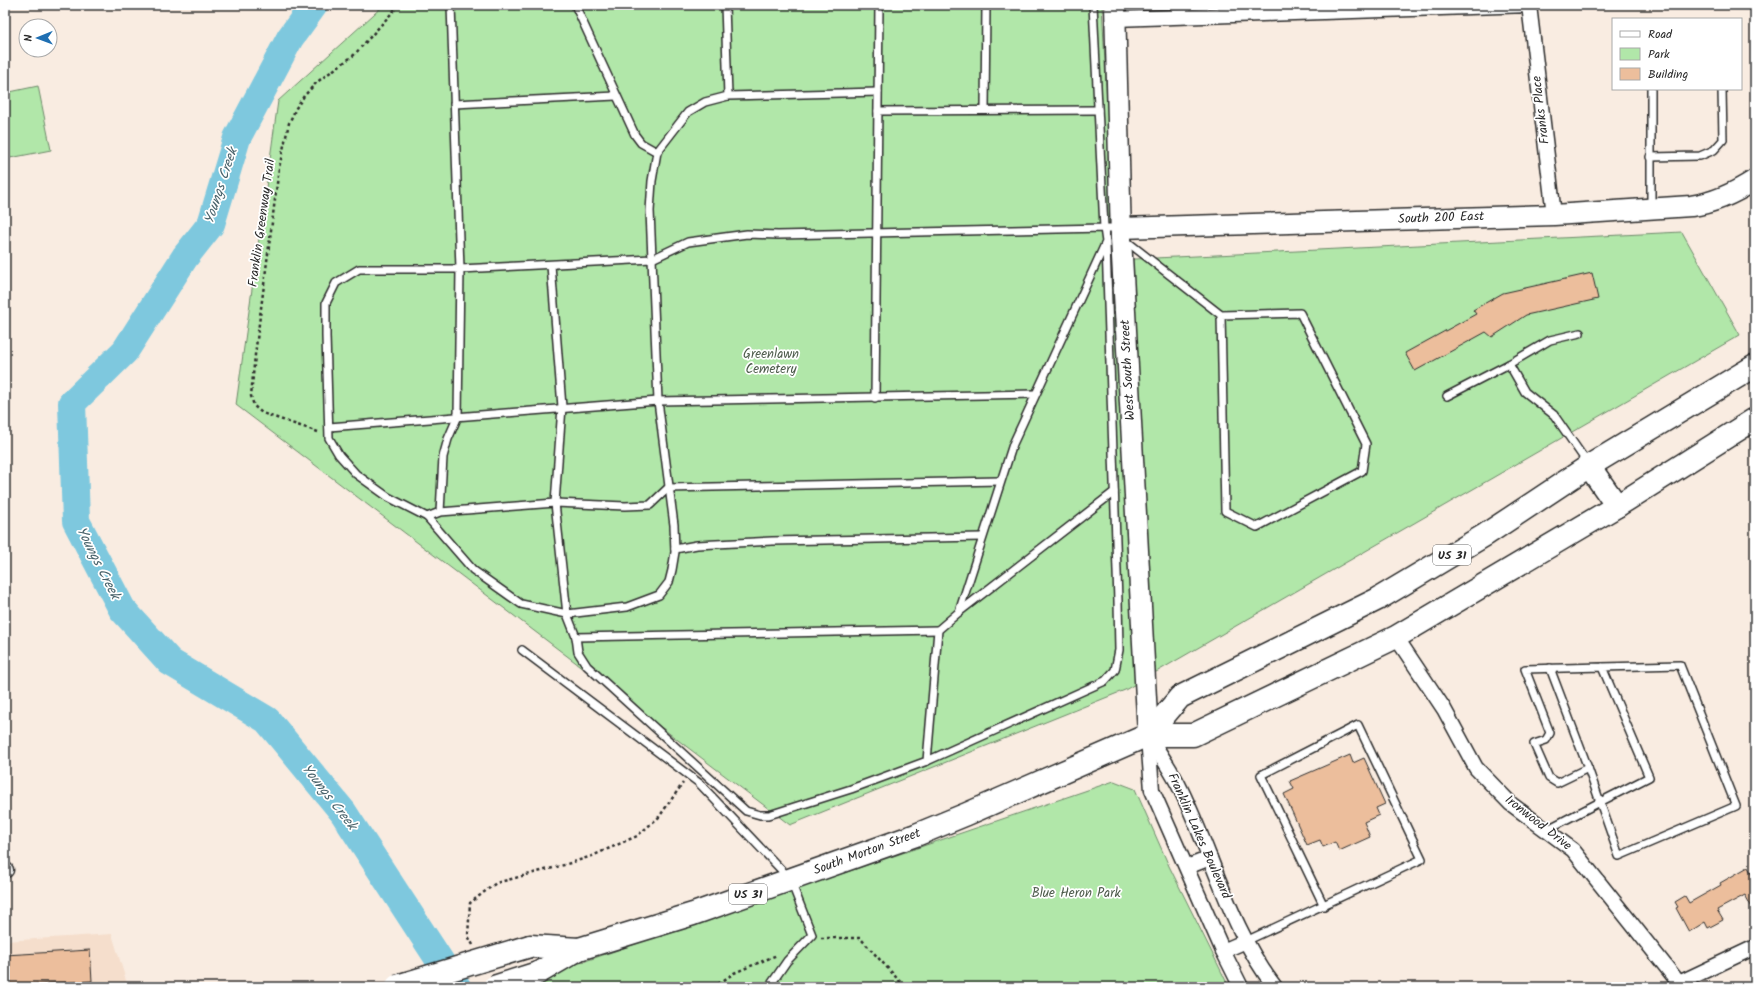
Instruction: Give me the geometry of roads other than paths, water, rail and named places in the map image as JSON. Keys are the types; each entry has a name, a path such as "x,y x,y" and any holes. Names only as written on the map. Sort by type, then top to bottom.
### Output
{"main road":[{"name":"US 31","path":"1148,735 1180,697 1378,599 1484,535 1589,466 1755,366"},
{"name":"US 31","path":"1148,735 1193,735 1396,637 1617,506 1755,418"},
{"path":"1589,466 1617,506"},
{"name":"South Morton Street","path":"494,987 538,973 579,949 693,914 916,835 1148,735"},
{"name":"South Morton Street","path":"395,986 530,946 579,949"}],"street":[{"path":"1115,12 1529,5"},
{"name":"Franks Place","path":"1529,5 1554,214"},
{"name":"West South Street","path":"1115,12 1113,234 1148,735"},
{"name":"South 200 East","path":"1113,234 1554,214 1706,204 1741,189 1755,180"},
{"name":"Ironwood Drive","path":"1396,637 1444,709 1476,768 1511,804 1573,850 1678,985"},
{"name":"Franklin Lakes Boulevard","path":"1148,735 1178,784 1246,941 1260,968 1275,987"},
{"name":"Franklin Lakes Boulevard","path":"1148,735 1152,790 1223,951 1241,987"},
{"path":"1187,868 1210,858"},
{"path":"1223,951 1246,941"},
{"path":"1678,985 1755,947"}],"lane":[{"path":"440,512 443,457 448,439 458,416 460,270 451,5"},
{"path":"575,5 616,96 638,139 641,143 657,152"},
{"path":"725,5 728,96"},
{"path":"875,398 879,5"},
{"path":"985,110 986,5"},
{"path":"550,265 562,407 555,504 567,614 576,636 578,652 587,666 746,811 753,814 769,815 851,789 927,761 1105,681 1115,670 1119,650 1114,492 1113,234 1098,110 1093,5"},
{"path":"1650,90 1651,208"},
{"path":"1650,157 1700,156 1714,150 1723,140 1722,90"},
{"path":"878,92 728,96 705,102 688,112 657,152 652,181 650,211 652,259 658,401 668,488 672,509 675,549 670,582 659,595 627,607 567,614 522,604 473,570 426,517 388,496 356,474 339,455 329,438 326,303 336,283 359,269 460,270 652,259 688,242 747,234 877,232 1113,234 1222,315 1300,313 1366,444 1362,471 1257,527 1225,511 1222,315"},
{"path":"454,104 616,96"},
{"path":"878,111 1098,110"},
{"path":"959,612 1013,444 1035,394 1113,234"},
{"path":"1447,396 1509,364 1550,340 1580,333"},
{"path":"1509,364 1525,392 1554,415 1589,466"},
{"path":"329,426 562,407 658,401 1035,394"},
{"path":"426,517 440,512 555,504 626,506 650,505 668,488 1000,481"},
{"path":"576,636 938,630 959,612 1114,492"},
{"path":"675,549 697,545 772,542 982,537"},
{"path":"927,761 938,630"},
{"path":"522,650 699,783 790,879 812,935 787,961 769,987"},
{"path":"1550,668 1588,768 1619,856 1736,806 1680,665 1550,668 1525,669 1550,733 1546,740 1534,744 1549,778 1557,783 1588,768"},
{"path":"1546,830 1649,777 1602,667"},
{"path":"1246,941 1324,906 1422,859 1358,725 1261,775 1324,906"}],"waterway":[{"name":"Youngs Creek","path":"314,5 290,38 237,138 211,224 185,257 125,351 72,403 76,521 122,609 170,662 267,720 343,812 457,987"}],"park label":[{"name":"Greenlawn Cemetery","path":"771,362"},
{"name":"Blue Heron Park","path":"1076,893"}]}
